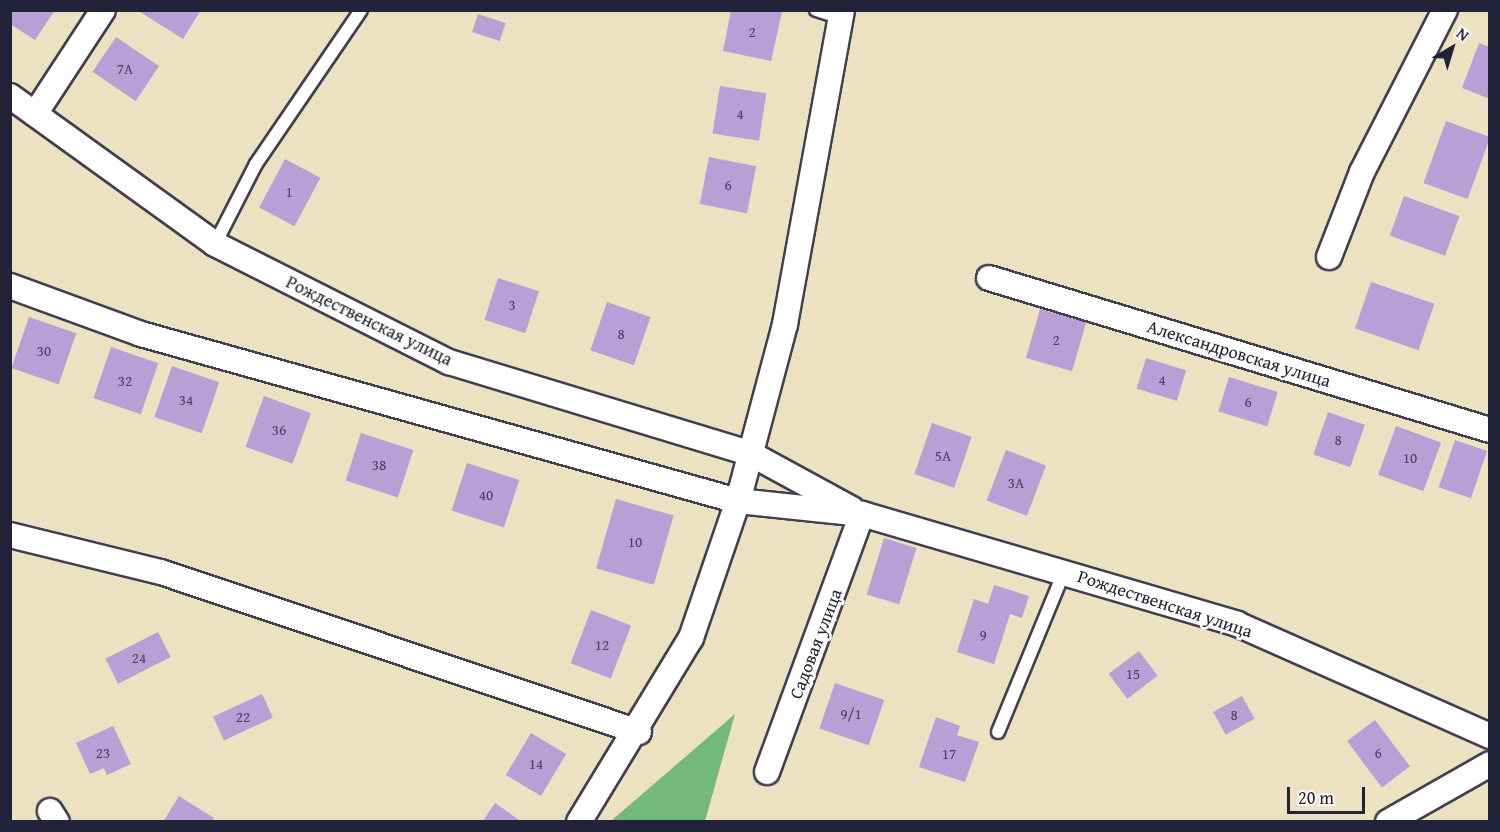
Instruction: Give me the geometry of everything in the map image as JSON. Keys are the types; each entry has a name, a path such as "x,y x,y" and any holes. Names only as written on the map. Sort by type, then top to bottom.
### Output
{"street":[{"path":"35,114 103,10"},
{"path":"1329,257 1362,172 1445,10"},
{"path":"579,822 639,732 692,638 738,501 785,324 842,14"},
{"name":"Рождественская улица","path":"10,96 215,244 449,362 751,454 862,514"},
{"name":"Александровская улица","path":"989,278 1490,430"},
{"name":"Рождественская улица","path":"10,286 141,334 738,501 862,514 1237,624 1490,736"},
{"name":"Садовая улица","path":"767,772 862,514"},
{"path":"10,535 161,572 639,732"},
{"path":"1388,822 1490,764"}],"lane":[{"path":"215,244 256,165 361,10"},
{"path":"816,10 842,14"},
{"path":"998,732 1064,572"}],"green space":[{"path":"735,714 705,821 611,821"}],"building":[{"path":"10,10 55,10 35,40 10,24"},
{"path":"137,10 201,10 183,39"},
{"path":"731,10 782,12 771,61 723,51"},
{"path":"478,14 506,23 500,41 472,32"},
{"path":"116,37 159,66 136,101 93,72"},
{"path":"1479,43 1490,47 1490,99 1462,88"},
{"path":"720,86 766,93 759,141 712,133"},
{"path":"1446,121 1490,137 1468,199 1423,183"},
{"path":"709,157 756,166 747,213 700,204"},
{"path":"285,159 320,178 294,226 259,208"},
{"path":"1404,196 1459,216 1445,256 1390,235"},
{"path":"498,278 539,291 525,333 484,320"},
{"path":"1371,282 1434,304 1418,350 1355,328"},
{"path":"607,302 650,317 634,365 590,350"},
{"path":"1040,309 1086,322 1072,371 1026,358"},
{"path":"29,317 76,333 59,384 11,368"},
{"path":"111,347 158,363 141,414 93,398"},
{"path":"1146,358 1186,370 1177,401 1137,389"},
{"path":"172,366 219,382 202,433 154,417"},
{"path":"1229,377 1278,392 1267,426 1218,411"},
{"path":"264,396 311,413 293,464 246,447"},
{"path":"1328,412 1365,425 1350,467 1313,455"},
{"path":"932,423 972,437 954,488 914,474"},
{"path":"1396,426 1441,442 1423,491 1378,475"},
{"path":"361,433 413,450 398,498 346,481"},
{"path":"1455,440 1487,451 1471,498 1439,487"},
{"path":"1006,450 1046,465 1027,516 987,500"},
{"path":"467,463 519,480 504,528 452,511"},
{"path":"616,499 674,516 654,585 596,568"},
{"path":"884,538 917,548 899,604 867,594"},
{"path":"994,585 1029,596 1022,618 1010,614 994,664 957,652 974,599 988,604"},
{"path":"591,610 631,625 611,679 571,663"},
{"path":"158,632 171,657 118,684 105,659"},
{"path":"1139,651 1158,676 1127,699 1109,674"},
{"path":"835,683 884,700 869,745 819,728"},
{"path":"262,694 273,718 224,740 213,717"},
{"path":"1242,696 1255,719 1226,735 1213,712"},
{"path":"936,717 960,726 957,735 979,742 965,782 919,767"},
{"path":"1375,720 1410,766 1382,787 1347,741"},
{"path":"113,726 131,764 107,775 104,768 90,774 76,743"},
{"path":"531,733 566,754 541,796 506,775"},
{"path":"179,796 214,818 212,822 163,822"},
{"path":"495,803 522,822 482,822"}]}
